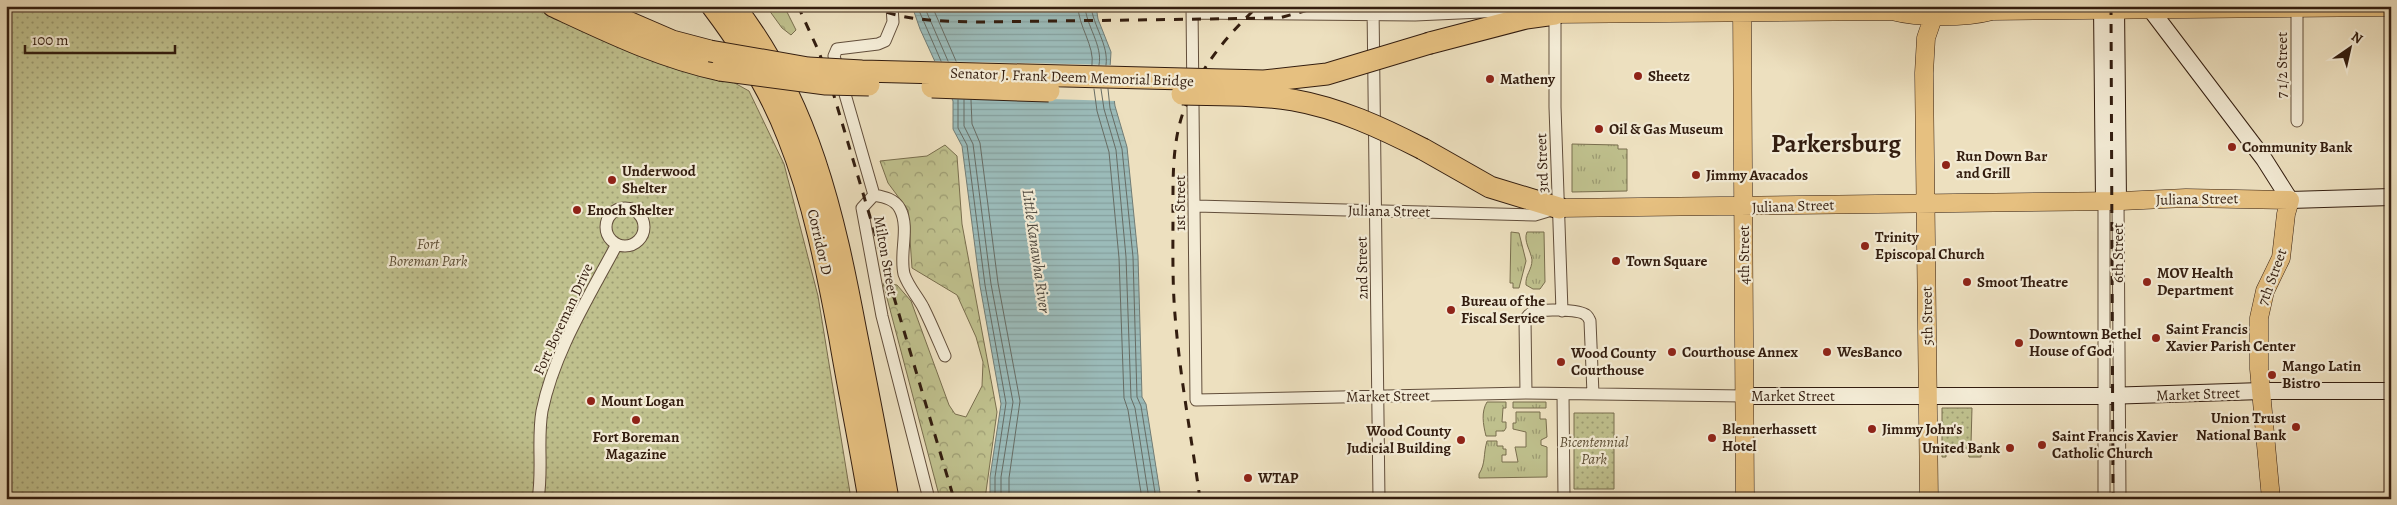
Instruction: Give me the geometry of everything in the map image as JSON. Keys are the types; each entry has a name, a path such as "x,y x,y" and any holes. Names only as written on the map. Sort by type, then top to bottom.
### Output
{"highway":[{"name":"Senator J. Frank Deem Memorial Bridge","path":"553,6 656,52 682,61 720,70 826,84 1247,96 1293,100 1361,120 1423,149 1490,187 1559,208"},
{"name":"Senator J. Frank Deem Memorial Bridge","path":"591,6 672,41 710,51 808,68 1264,81 1327,74 1430,43 1526,18 1555,14"},
{"name":"Corridor D","path":"712,6 743,49 766,89 788,136 803,177 827,270 870,499"},
{"name":"Corridor D","path":"734,6 763,48 789,94 809,140 826,191 841,254 888,499"}],"main road":[{"path":"1555,14 1742,8 1936,10 1982,14 1989,9 2390,8"},
{"name":"4th Street","path":"1742,8 1745,499"},
{"name":"5th Street","path":"1929,499 1924,106 1926,38 1936,10"},
{"path":"1902,11 1926,38"},
{"name":"Juliana Street","path":"1559,208 1743,207 2186,198 2290,200"},
{"name":"7th Street","path":"2271,499 2258,318 2265,291 2281,258 2286,214 2290,200"}],"street":[{"name":"Milton Street","path":"892,6 893,22 885,41 878,44 837,49 834,56 874,195 862,208 882,316 928,499"},
{"name":"6th Street","path":"2104,499 2111,396 2109,8"},
{"path":"1192,10 1542,9 1555,14"},
{"name":"7 1/2 Street","path":"2297,9 2297,121"},
{"name":"1st Street","path":"1192,10 1196,206 1196,400"},
{"name":"2nd Street","path":"1374,10 1380,499"},
{"path":"2151,10 2264,158 2290,200"},
{"name":"3rd Street","path":"1555,14 1555,109 1562,311"},
{"path":"874,195 892,200 901,210 904,219 902,262 907,283 927,315 945,356"},
{"name":"Juliana Street","path":"2290,200 2391,197"},
{"name":"Juliana Street","path":"1196,206 1535,214 1559,208"},
{"name":"Fort Boreman Drive","path":"538,499 541,484 540,431 547,388 570,334 616,244"},
{"path":"1526,394 1525,320 1529,314 1536,311 1578,311 1586,315 1590,321 1593,394"},
{"name":"Market Street","path":"1196,400 1289,400 1378,396 1526,394 2111,396 2262,391 2391,391"},
{"path":"1563,394 1564,499"},
{"name":"6th Street","path":"2111,396 2120,499"}],"green space":[{"name":"Fort Boreman Park","path":"6,6 532,6 616,46 731,81 749,91 784,164 818,296 851,499 6,499"},
{"path":"766,6 784,6 796,30 791,35 782,28"},
{"path":"1572,144 1618,145 1618,149 1627,149 1627,191 1572,192"},
{"path":"945,145 957,156 962,224 997,412 985,499 940,499 883,283 897,285 911,301 949,405 955,414 966,417 982,386 983,362 976,337 957,295 912,268 908,210 888,183 880,161 927,156"},
{"path":"1511,232 1519,233 1526,261 1519,288 1513,288 1513,283 1510,283"},
{"path":"1527,232 1544,232 1545,282 1540,289 1533,289 1526,285 1532,260 1527,242"},
{"path":"1487,402 1506,402 1506,408 1503,408 1502,422 1506,422 1506,428 1504,431 1496,431 1496,436 1486,436 1483,418"},
{"path":"1513,402 1546,402 1546,408 1513,408"},
{"path":"1942,408 1972,408 1971,444 1974,447 1982,444 1981,457 1969,457 1967,448 1946,448 1946,457 1942,457"},
{"path":"1516,412 1540,412 1540,419 1546,419 1547,437 1541,440 1541,445 1547,447 1547,477 1479,478 1484,462 1487,441 1497,441 1497,446 1503,446 1503,449 1506,449 1506,455 1502,455 1502,462 1518,462 1515,447 1526,447 1526,432 1513,429 1513,423 1516,423"},
{"name":"Bicentennial Park","path":"1574,413 1614,413 1614,489 1574,489"}],"water":[{"name":"Little Kanawha River","path":"912,6 1096,6 1098,19 1111,52 1110,68 1115,106 1127,147 1138,256 1142,397 1146,404 1161,499 990,499 990,477 1001,404 980,286 962,146 953,129 953,101 920,29"}],"pier":[{"path":"932,61 1113,65 1117,101 948,96"}],"railway":[{"path":"798,6 819,52 832,89 954,499"},
{"path":"870,6 911,18 981,22 1279,18 1323,6"},
{"path":"1200,499 1181,369 1175,312 1173,269 1173,174 1175,148 1184,110 1206,66 1225,41 1258,6"},
{"path":"2111,6 2113,499"}],"place":[{"name":"Sheetz","path":"1638,76"},
{"name":"Matheny","path":"1490,79"},
{"name":"Oil & Gas Museum","path":"1599,129"},
{"name":"Community Bank","path":"2232,147"},
{"name":"Run Down Bar and Grill","path":"1946,165"},
{"name":"Jimmy Avacados","path":"1696,175"},
{"name":"Underwood Shelter","path":"612,180"},
{"name":"Enoch Shelter","path":"577,210"},
{"name":"Trinity Episcopal Church","path":"1865,246"},
{"name":"Town Square","path":"1616,261"},
{"name":"Smoot Theatre","path":"1967,282"},
{"name":"MOV Health Department","path":"2147,282"},
{"name":"Bureau of the Fiscal Service","path":"1451,310"},
{"name":"Saint Francis Xavier Parish Center","path":"2156,338"},
{"name":"Downtown Bethel House of God","path":"2019,343"},
{"name":"Courthouse Annex","path":"1672,352"},
{"name":"WesBanco","path":"1827,352"},
{"name":"Wood County Courthouse","path":"1561,362"},
{"name":"Mango Latin Bistro","path":"2272,375"},
{"name":"Mount Logan","path":"591,401"},
{"name":"Fort Boreman Magazine","path":"636,420"},
{"name":"Union Trust National Bank","path":"2296,427"},
{"name":"Jimmy John's","path":"1872,429"},
{"name":"Blennerhassett Hotel","path":"1712,438"},
{"name":"Wood County Judicial Building","path":"1461,440"},
{"name":"Saint Francis Xavier Catholic Church","path":"2042,445"},
{"name":"United Bank","path":"2010,448"},
{"name":"WTAP","path":"1248,478"}],"district":[{"name":"Parkersburg","path":"1836,143"}]}
